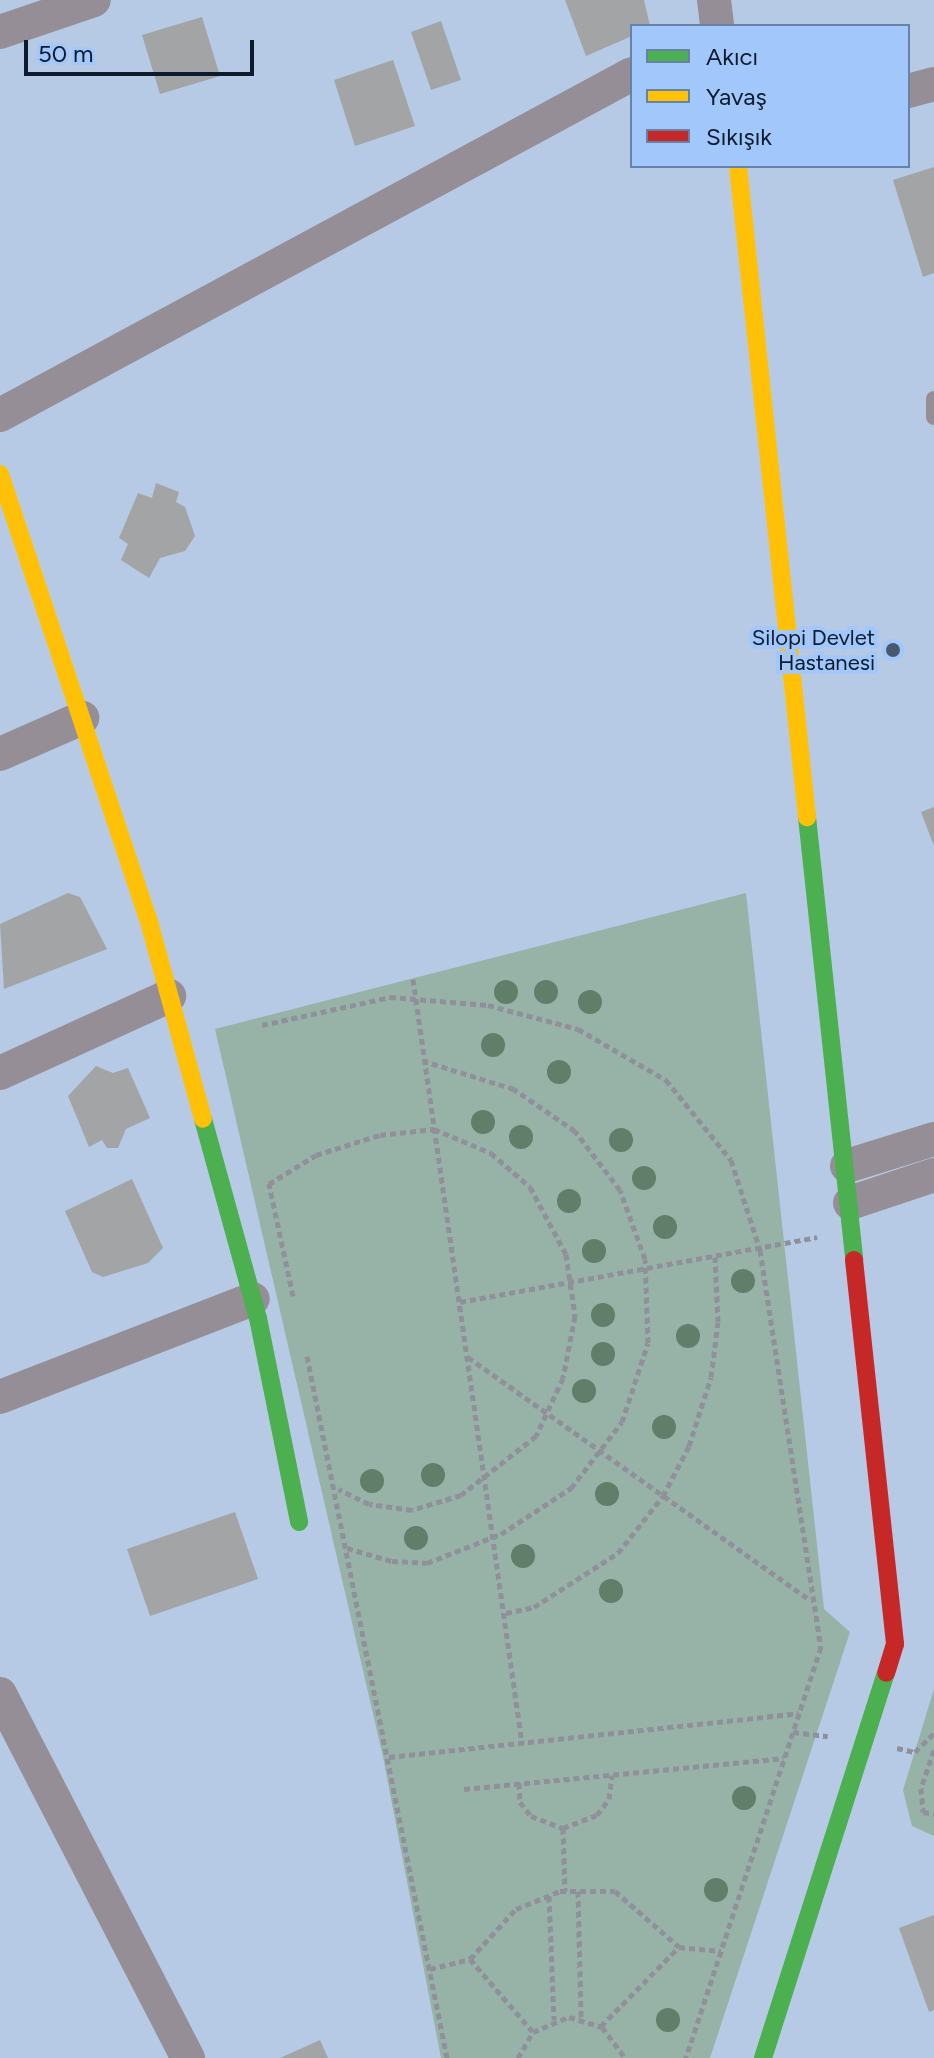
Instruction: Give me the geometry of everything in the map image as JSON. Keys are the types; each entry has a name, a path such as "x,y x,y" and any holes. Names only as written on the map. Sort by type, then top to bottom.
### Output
{"street":[{"path":"0,32 94,0"},
{"path":"714,0 717,24"},
{"path":"0,415 630,75"},
{"path":"910,90 934,84"},
{"path":"738,168 847,1166 895,1644 763,2058"},
{"path":"0,474 82,718 169,996 253,1299 299,1522"},
{"path":"0,754 82,718"},
{"path":"0,1073 169,996"},
{"path":"847,1166 934,1139"},
{"path":"852,1216 934,1175"},
{"path":"0,1397 253,1299"},
{"path":"0,1694 188,2058"}],"lane":[{"path":"934,399 934,417"}],"path":[{"path":"413,979 506,1613 522,1743"},
{"path":"262,1025 330,1006 415,998 488,1005 578,1029 666,1080 731,1160 760,1250 811,1601 821,1647 686,2058"},
{"path":"347,1548 392,1561 427,1563 495,1536 571,1488 622,1422 648,1343 646,1270 620,1190 575,1131 514,1089 424,1061"},
{"path":"297,1312 269,1184 316,1155 380,1135 434,1129 491,1153 530,1187 566,1254 575,1316 549,1415 536,1436 461,1495 412,1510 369,1504 338,1489"},
{"path":"460,1302 760,1250 852,1216"},
{"path":"506,1613 547,1600 618,1553 663,1496 689,1446 711,1377 718,1322 715,1257"},
{"path":"303,1340 338,1489 447,2058"},
{"path":"468,1357 811,1601"},
{"path":"389,1757 799,1713"},
{"path":"934,1750 921,1788 923,1812 934,1814"},
{"path":"464,1789 784,1758"},
{"path":"519,1783 520,1802 531,1816 563,1828 597,1815 609,1799 612,1775"},
{"path":"563,1828 565,1891"},
{"path":"430,1969 470,1959 516,1909 565,1891 615,1891 679,1947 721,1951"},
{"path":"578,1891 581,2018"},
{"path":"549,1896 554,2020"},
{"path":"601,2026 679,1947"},
{"path":"470,1959 533,2032"},
{"path":"518,2058 533,2032 554,2020 581,2018 601,2026 625,2058"}],"green space":[{"path":"746,893 824,1609 850,1632 710,2058 441,2058 383,1757 215,1029"},
{"path":"934,1689 934,1836 912,1826 903,1790"}],"building":[{"path":"565,0 644,0 650,24 630,24 630,37 586,56"},
{"path":"202,17 220,76 160,94 142,35"},
{"path":"441,21 461,80 431,90 411,32"},
{"path":"393,60 415,126 355,146 334,80"},
{"path":"934,167 934,273 923,277 893,180"},
{"path":"156,483 179,492 176,502 185,507 195,536 185,551 160,558 149,578 121,560 128,544 119,538 138,493 152,498"},
{"path":"934,807 934,846 921,812"},
{"path":"68,893 80,897 107,949 4,989 0,924"},
{"path":"96,1066 113,1073 128,1068 150,1118 126,1129 118,1148 107,1148 102,1140 89,1147 68,1096"},
{"path":"132,1179 163,1248 148,1263 103,1277 92,1272 65,1211"},
{"path":"235,1512 258,1579 150,1616 127,1549"},
{"path":"934,1915 934,2010 929,2012 899,1928"},
{"path":"320,2040 328,2058 280,2058"}],"traffic: fast":[{"path":"807,817 854,1260"},
{"path":"203,1119 258,1318 299,1522"},
{"path":"763,2058 886,1673"}],"traffic: slow":[{"path":"738,168 807,817"},
{"path":"0,474 148,918 203,1119"}],"traffic: jam":[{"path":"854,1260 895,1644 886,1673"}],"place":[{"name":"Silopi Devlet Hastanesi","path":"893,650"}]}
